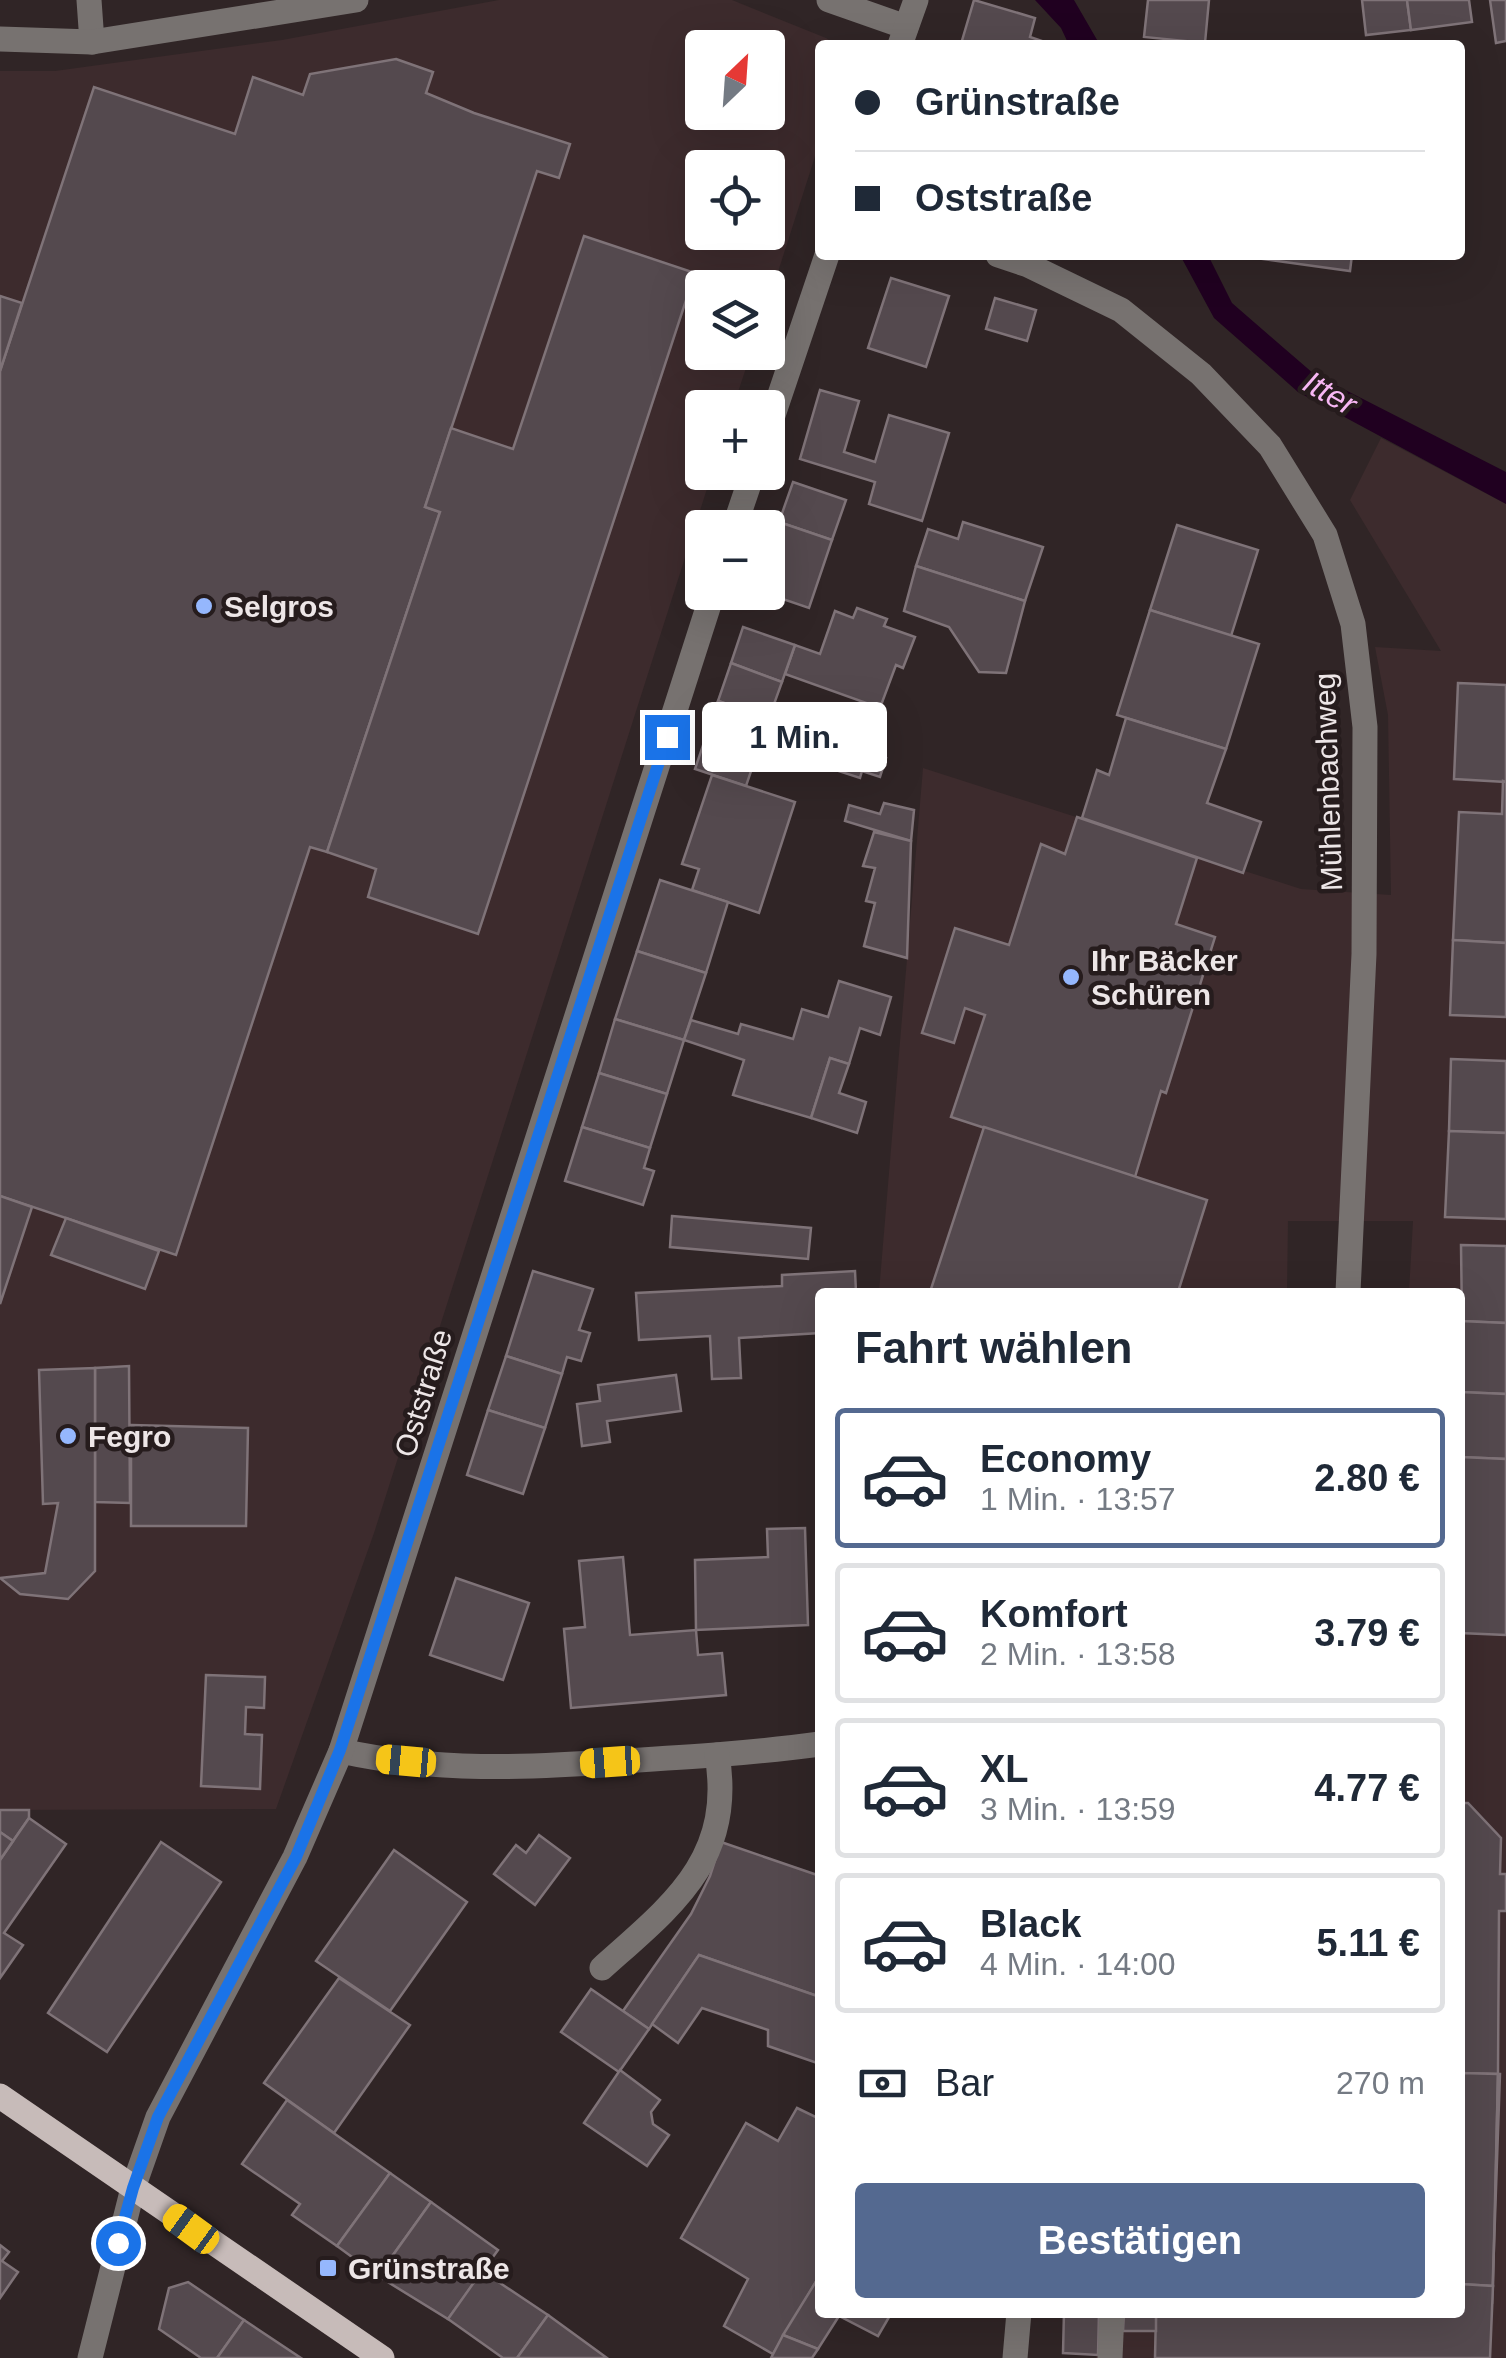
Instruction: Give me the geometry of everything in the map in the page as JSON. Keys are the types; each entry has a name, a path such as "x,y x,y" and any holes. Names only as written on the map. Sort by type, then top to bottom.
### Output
{"main road":[{"path":"0,2096 382,2358"}],"street":[{"path":"89,0 92,42"},
{"path":"0,39 92,42 356,0"},
{"path":"829,0 903,36 916,0"},
{"path":"781,390 825,260"},
{"name":"Mühlenbachweg","path":"1013,260 1121,310 1201,374 1270,446 1325,535 1352,624 1365,727 1364,954 1348,1288"},
{"name":"Oststraße","path":"133,2188 158,2117 296,1857 340,1750 707,610"},
{"path":"340,1750 374,1758 502,1769 815,1745"},
{"path":"602,1968 680,1898 700,1868 723,1788 717,1755"},
{"path":"90,2358 133,2188"},
{"path":"1015,2358 1019,2318"},
{"path":"1110,2358 1112,2318"}],"shaded area":[{"path":"499,0 732,0 829,40 815,40 815,157 779,270 685,270 685,370 745,370 739,390 685,390 685,490 707,490 700,510 685,510 685,558 374,1533 276,1809 0,1810 0,71 55,71 282,40"},
{"path":"1381,438 1506,504 1506,2358 1096,2358 1097,2318 1465,2318 1465,1288 1409,1288 1413,1221 1288,1221 1287,1288 879,1288 923,768 1301,889 1391,895 1388,715 1375,647 1441,651 1350,500"}],"water":[{"path":"1035,0 1074,0 1097,40 1067,40 1061,28"},
{"name":"Itter","path":"1183,260 1210,260 1232,303 1314,374 1506,472 1506,504 1298,392 1214,318"}],"building":[{"path":"974,0 1035,18 1030,37 1039,40 962,40"},
{"path":"1148,0 1209,0 1205,40 1144,37"},
{"path":"1362,0 1407,0 1411,30 1366,35"},
{"path":"1407,0 1469,0 1472,22 1411,30"},
{"path":"1490,0 1506,0 1506,41 1496,43"},
{"name":"Selgros","path":"396,59 433,72 426,93 570,144 559,178 537,171 425,507 440,512 327,852 310,847 176,1255 0,1196 0,371 94,87 235,134 253,77 303,95 310,74"},
{"path":"584,236 686,270 685,303 478,934 368,897 376,869 327,852 440,512 425,507 451,428 513,449"},
{"path":"1270,260 1351,260 1350,271"},
{"path":"891,278 949,296 926,367 868,348"},
{"path":"0,296 22,303 0,371"},
{"path":"995,298 1036,310 1027,341 986,329"},
{"path":"820,390 859,401 844,452 875,462 889,415 949,433 922,521 869,504 875,482 800,459"},
{"path":"793,482 846,500 832,540 785,524 783,510"},
{"path":"963,522 1043,547 1025,601 916,566 928,529 958,539"},
{"path":"785,524 832,540 809,608 785,600"},
{"path":"1177,525 1258,550 1231,636 1150,610"},
{"path":"916,566 1025,601 1006,673 979,672 949,627 904,611"},
{"path":"857,608 887,619 884,626 915,637 903,668 896,665 880,708 785,674 795,645 820,654 835,611 853,618"},
{"path":"1150,610 1259,644 1226,749 1117,715"},
{"path":"743,627 795,645 782,682 731,663"},
{"path":"731,663 782,682 769,718 718,701"},
{"path":"1458,683 1506,685 1506,782 1454,779"},
{"path":"718,701 769,718 746,786 695,769"},
{"path":"1126,718 1226,749 1207,803 1261,822 1243,873 1082,818 1097,770 1109,775"},
{"path":"788,726 886,758 880,777 862,771 860,778 780,752"},
{"path":"712,775 795,802 759,913 692,890 699,869 682,864"},
{"path":"1503,781 1506,943 1453,940 1459,812 1502,814"},
{"path":"884,803 914,810 911,841 845,821 849,805 880,814"},
{"name":"Ihr Bäcker Schüren","path":"1077,817 1197,858 1176,924 1215,937 1135,1177 951,1117 985,1015 965,1008 954,1043 922,1033 955,928 1009,945 1041,844 1065,854"},
{"path":"874,832 911,841 907,958 864,946 875,903 866,901 875,868 863,866"},
{"path":"660,880 728,902 706,973 637,951"},
{"path":"1453,940 1506,943 1506,1017 1450,1015"},
{"path":"637,951 706,973 684,1040 615,1019"},
{"path":"839,981 891,997 880,1035 860,1028 849,1064 830,1058 811,1118 733,1095 744,1060 684,1040 691,1020 738,1034 741,1024 793,1039 802,1009 828,1017"},
{"path":"615,1019 684,1040 667,1094 599,1073"},
{"path":"830,1058 849,1064 839,1093 866,1102 857,1133 811,1118"},
{"path":"1451,1059 1506,1061 1506,1133 1449,1131"},
{"path":"599,1073 667,1094 650,1148 582,1127"},
{"path":"582,1127 650,1148 644,1168 654,1171 643,1205 565,1181"},
{"path":"984,1127 1207,1200 1179,1288 931,1288"},
{"path":"1449,1131 1506,1133 1506,1219 1445,1217"},
{"path":"0,1196 32,1207 0,1304"},
{"path":"672,1216 811,1228 808,1259 670,1247"},
{"path":"66,1218 159,1251 145,1289 51,1255"},
{"path":"1461,1245 1506,1246 1506,1323 1465,1321 1465,1288 1462,1288"},
{"path":"533,1271 593,1289 579,1330 590,1333 581,1361 567,1357 562,1374 506,1356"},
{"path":"855,1271 856,1288 815,1288 815,1333 739,1338 741,1378 712,1379 710,1336 639,1340 636,1293 782,1286 782,1275"},
{"path":"1465,1321 1506,1323 1506,1394 1465,1392"},
{"path":"506,1356 562,1374 545,1428 488,1410"},
{"name":"Fegro","path":"129,1366 130,1503 95,1502 95,1368"},
{"name":"Fegro","path":"95,1368 95,1571 68,1599 20,1594 0,1578 45,1573 58,1503 43,1504 39,1370"},
{"path":"676,1375 681,1411 607,1421 610,1442 582,1446 577,1404 600,1401 598,1385"},
{"path":"1465,1392 1506,1394 1506,1459 1465,1457"},
{"path":"488,1410 545,1428 523,1494 467,1475"},
{"path":"131,1425 248,1428 246,1526 131,1526"},
{"path":"1465,1457 1506,1459 1506,1635 1465,1633"},
{"path":"805,1528 808,1625 696,1630 695,1560 768,1557 767,1529"},
{"path":"623,1557 630,1635 696,1630 698,1655 722,1653 726,1695 571,1708 564,1629 585,1627 579,1561"},
{"path":"456,1578 529,1603 503,1680 430,1655"},
{"path":"206,1675 265,1677 264,1708 246,1707 245,1734 262,1735 260,1789 201,1786"},
{"path":"1465,1803 1501,1838 1500,1874 1506,1874 1506,1911 1499,1911 1498,2074 1465,2073"},
{"path":"0,1810 29,1810 29,1818 13,1841 0,1832"},
{"path":"29,1818 66,1844 4,1933 23,1945 0,1978 0,1860"},
{"path":"0,1832 13,1841 0,1860"},
{"path":"539,1835 570,1858 535,1905 494,1874 516,1845 526,1853"},
{"path":"161,1842 221,1882 107,2052 48,2013"},
{"path":"721,1842 815,1874 815,1995 699,1955 649,2029 623,2011 691,1914"},
{"path":"394,1850 467,1902 390,2011 316,1961"},
{"path":"699,1955 815,1995 815,2062 768,2046 768,2030 702,2008 678,2043 652,2024"},
{"path":"339,1978 410,2025 334,2133 264,2083"},
{"path":"591,1989 649,2029 619,2072 561,2032"},
{"path":"620,2070 660,2100 651,2112 653,2124 669,2135 647,2166 584,2123"},
{"path":"1465,2073 1498,2074 1493,2286 1465,2284"},
{"path":"1500,2074 1492,2304 1495,2215"},
{"path":"287,2100 390,2173 337,2246 292,2215 300,2204 242,2164"},
{"path":"797,2108 815,2117 815,2283 773,2354 724,2326 748,2279 681,2238 746,2123 778,2141"},
{"path":"390,2173 431,2202 378,2276 337,2246"},
{"path":"431,2202 498,2250 448,2319 378,2276"},
{"path":"0,2245 9,2252 2,2261 18,2272 0,2298"},
{"path":"482,2271 548,2315 517,2358 503,2358 448,2319"},
{"path":"188,2282 244,2320 217,2358 201,2358 159,2329 169,2288"},
{"path":"815,2283 815,2318 838,2318 818,2349 783,2335"},
{"path":"1465,2284 1493,2286 1490,2358 1155,2358 1156,2318 1465,2318"},
{"path":"548,2315 607,2358 517,2358"},
{"path":"843,2318 888,2318 878,2336"},
{"path":"1064,2318 1099,2318 1098,2355 1063,2353"},
{"path":"1124,2318 1156,2318 1156,2331 1123,2331"},
{"path":"244,2320 301,2358 217,2358"},
{"path":"783,2335 818,2349 812,2358 771,2358"}],"place":[{"name":"Selgros","path":"204,606"},
{"name":"Ihr Bäcker Schüren","path":"1071,977"},
{"name":"Fegro","path":"68,1436"},
{"name":"Grünstraße","path":"328,2268"}],"route":[{"path":"118,2243 158,2117 296,1857 340,1750 667,737"}]}
